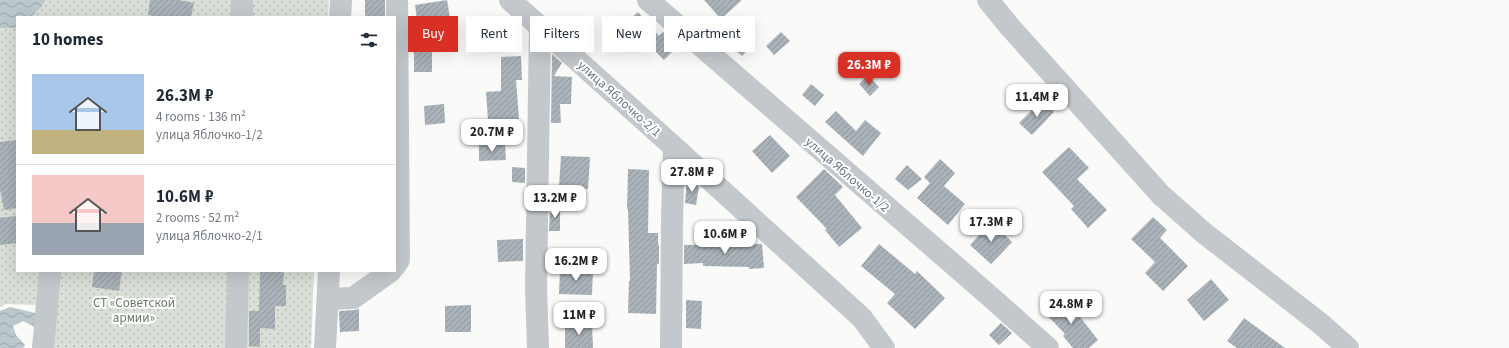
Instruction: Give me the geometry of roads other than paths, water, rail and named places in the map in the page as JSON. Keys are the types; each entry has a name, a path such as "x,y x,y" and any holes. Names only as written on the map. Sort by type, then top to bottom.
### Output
{"street":[{"path":"242,0 242,16"},
{"path":"340,16 341,0"},
{"path":"396,264 399,260 397,0"},
{"name":"улица Яблочко-2/1","path":"510,0 530,17"},
{"name":"улица Яблочко-1/2","path":"648,0 1048,348"},
{"path":"988,0 1010,27 1161,195 1204,233 1321,324 1348,348"},
{"path":"538,348 536,290 540,52"},
{"name":"улица Яблочко-2/1","path":"569,52 862,318 884,348"},
{"path":"671,348 674,147"},
{"path":"43,348 50,272"},
{"path":"236,348 238,272"},
{"path":"325,348 329,272"},
{"path":"328,300 353,298 390,272"}],"water":[{"path":"0,0 45,0 42,6 32,16 16,16 16,28 0,28"},
{"path":"10,307 35,313 37,328 23,321 13,326 16,335 25,345 23,348 0,348 0,311"}],"park label":[{"name":"СТ «Советской армии»","path":"134,310"}]}
